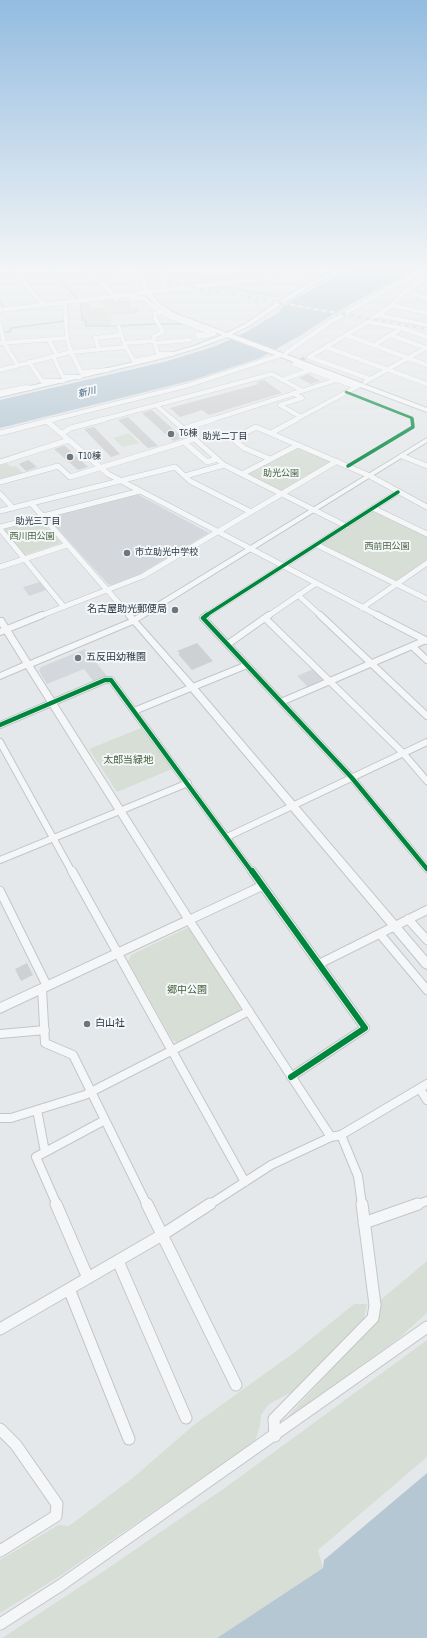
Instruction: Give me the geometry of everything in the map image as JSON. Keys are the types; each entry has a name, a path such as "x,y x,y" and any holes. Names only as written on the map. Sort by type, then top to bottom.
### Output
{"main road":[{"path":"0,395 173,354 200,345"},
{"path":"260,345 427,406"},
{"path":"363,383 427,410"}],"street":[{"path":"4,345 16,364"},
{"path":"51,345 63,378 80,377"},
{"path":"69,345 81,372 108,370"},
{"path":"1,368 71,352 129,345"},
{"path":"156,345 158,354 173,354"},
{"path":"0,433 48,422 213,378 281,353 293,345"},
{"path":"329,345 308,357 363,383"},
{"path":"375,345 427,365"},
{"path":"125,346 134,361 173,354"},
{"path":"326,347 427,384"},
{"path":"271,433 427,348"},
{"path":"30,362 42,381 63,381"},
{"path":"296,363 294,364 336,380 363,383"},
{"path":"282,380 310,370"},
{"path":"62,433 71,428 272,374 301,390"},
{"path":"182,429 293,392 336,380"},
{"path":"0,385 6,390"},
{"path":"0,392 26,387 31,388"},
{"path":"293,392 302,398 280,405 301,417"},
{"path":"157,406 224,465 346,526"},
{"path":"48,422 108,474 315,584 427,640"},
{"path":"270,459 244,448 233,439 256,427 370,476 427,507"},
{"path":"0,482 58,466 70,477 194,439"},
{"path":"0,462 69,440"},
{"path":"0,676 134,621 427,440"},
{"path":"184,442 207,462 217,459"},
{"path":"242,474 298,445"},
{"path":"402,456 427,466"},
{"path":"3,630 144,576 337,461"},
{"path":"184,476 224,465"},
{"path":"0,511 175,467 190,480 251,512"},
{"path":"64,607 0,528 140,491"},
{"path":"398,492 203,618 352,778 427,869"},
{"path":"0,494 13,508"},
{"path":"31,503 192,687 427,964"},
{"path":"373,508 427,534"},
{"path":"0,568 67,545"},
{"path":"317,545 427,599"},
{"path":"362,608 427,563"},
{"path":"228,644 315,584"},
{"path":"298,596 427,716"},
{"path":"265,618 403,754 427,781"},
{"path":"0,620 3,630 28,664 189,920 331,1138"},
{"path":"282,702 427,640"},
{"path":"412,646 427,660"},
{"path":"134,711 247,665"},
{"path":"0,725 105,680 110,680 188,783 365,1028 291,1077"},
{"path":"0,742 245,1182"},
{"path":"227,837 427,742"},
{"path":"0,860 188,783"},
{"path":"0,1008 262,886"},
{"path":"0,891 45,988 45,1043 73,1055 236,1386"},
{"path":"319,964 427,910"},
{"path":"408,919 427,940"},
{"path":"380,934 427,990"},
{"path":"0,1118 11,1118 92,1092 249,1011"},
{"path":"0,1034 45,1030"},
{"path":"0,1329 162,1235 271,1165 341,1135 423,1087 427,1100"},
{"path":"37,1110 45,1152"},
{"path":"88,1278 36,1157 105,1120"},
{"path":"275,1436 274,1419 373,1318 375,1305 358,1176 341,1135"},
{"path":"364,1223 427,1202"},
{"path":"118,1261 186,1418"},
{"path":"69,1289 129,1439"},
{"path":"0,1624 61,1585 275,1436 427,1327"},
{"path":"0,1428 16,1444 57,1504 56,1516 0,1551"}],"shaded area":[{"name":"市立助光中学校","path":"137,494 209,533 140,574 111,585 108,584 47,517"},
{"path":"40,582 46,590 29,596 23,587"},
{"name":"五反田幼稚園","path":"85,649 107,676 94,682 84,669 47,684 39,671 41,667"},
{"path":"313,669 323,679 323,681 308,687 297,676"}],"green space":[{"path":"129,433 139,443 123,447 113,438"},
{"name":"助光公園","path":"300,447 331,462 283,491 279,491 247,474"},
{"path":"7,463 11,467 16,466 23,473 0,479 0,465"},
{"name":"西前田公園","path":"372,511 427,536 427,560 397,581 394,581 324,547 322,544"},
{"name":"西川田公園","path":"39,519 61,543 25,555 3,528"},
{"name":"太郎当緑地","path":"141,728 172,769 117,792 89,749"},
{"name":"郷中公園","path":"187,928 191,930 241,1007 240,1010 177,1042 173,1041 128,961 131,955"},
{"path":"427,1261 427,1313 399,1338 282,1423 377,1320 377,1303"},
{"path":"354,1304 367,1304 363,1323 294,1391 269,1404 261,1415 260,1426 255,1441 60,1576 0,1613 0,1560 58,1525 69,1526 134,1477 195,1424 295,1352"},
{"path":"427,1340 427,1457 318,1550 323,1568 217,1638 2,1638 104,1571 229,1485"}],"water":[{"name":"新川","path":"282,345 260,358 193,380 0,428 0,400 164,362 216,346"},
{"path":"427,1473 427,1638 217,1638 323,1568 324,1560"}],"building":[{"path":"308,374 320,381 311,384 299,378"},
{"path":"264,380 282,393 209,415 202,410 180,417 170,408 259,384 256,382"},
{"path":"151,410 183,438 173,441 142,413"},
{"path":"128,417 158,446 148,448 118,420"},
{"path":"94,427 120,454 111,457 84,429"},
{"name":"T10棟","path":"65,446 88,467 78,470 54,449"},
{"path":"28,460 37,467 26,471 19,464"},
{"path":"197,643 213,661 192,670 177,651"},
{"path":"27,963 33,975 21,981 15,969"}],"tunnel":[{"path":"296,363 307,357"}],"cycle path":[{"path":"346,392 412,418 413,427 348,466"},
{"path":"398,492 203,618 352,778 427,869"},
{"path":"0,725 105,680 111,680 188,783 365,1028 291,1077"}],"place":[{"name":"T6棟","path":"171,434"},
{"name":"T10棟","path":"70,457"},
{"name":"市立助光中学校","path":"127,553"},
{"name":"名古屋助光郵便局","path":"175,610"},
{"name":"五反田幼稚園","path":"78,658"},
{"name":"白山社","path":"87,1024"}],"district":[{"name":"助光二丁目","path":"225,437"},
{"name":"助光三丁目","path":"38,522"}]}
